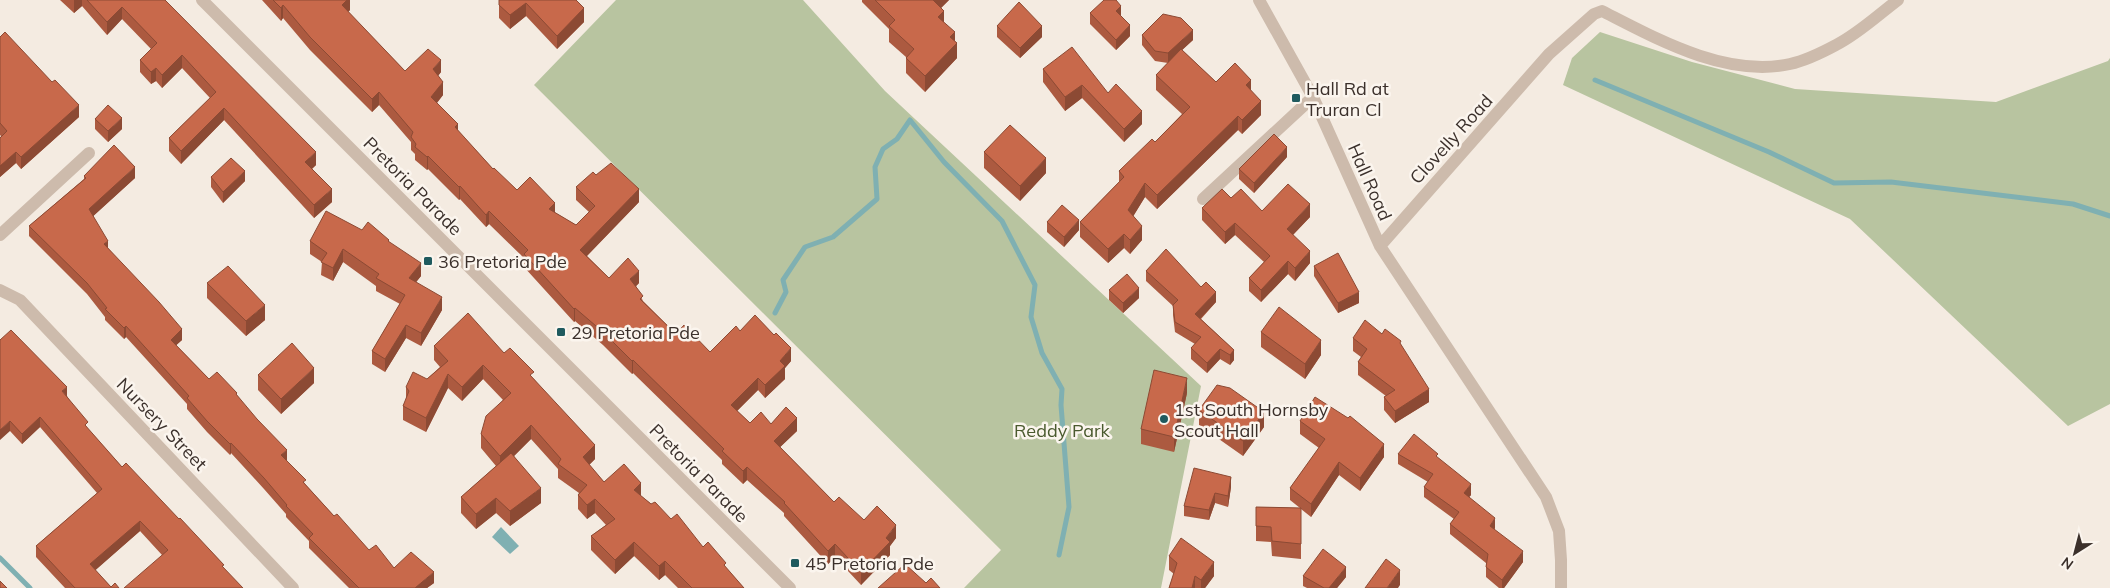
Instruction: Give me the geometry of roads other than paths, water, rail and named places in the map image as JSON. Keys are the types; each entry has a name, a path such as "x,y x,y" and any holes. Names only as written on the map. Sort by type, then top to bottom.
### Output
{"street":[{"name":"Pretoria Parade","path":"202,0 790,588"},
{"name":"Hall Road","path":"1259,0 1313,96 1380,246"},
{"name":"Clovelly Road","path":"1380,246 1549,54 1594,14 1602,11 1696,55 1730,63 1762,67 1790,64 1836,45 1898,0"},
{"path":"1203,199 1313,96"},
{"path":"0,235 89,152"},
{"path":"1380,246 1546,497 1559,531 1562,560 1561,588"},
{"name":"Nursery Street","path":"0,290 20,300 293,588"}],"water":[{"path":"501,527 519,546 510,554 492,537"}],"waterway":[{"path":"1595,80 1769,152 1834,183 1891,182 2073,204 2110,216"},
{"path":"775,313 786,292 783,280 805,247 833,237 877,199 875,167 883,149 897,139 910,120 944,162 1002,221 1035,285 1031,317 1042,353 1062,389 1061,405 1069,507 1059,555"},
{"path":"0,558 30,588"}],"place":[{"name":"Hall Rd at Truran Cl","path":"1296,98"},
{"name":"36 Pretoria Pde","path":"428,261"},
{"name":"29 Pretoria Pde","path":"561,332"},
{"name":"1st South Hornsby Scout Hall","path":"1164,419"},
{"name":"45 Pretoria Pde","path":"795,563"}],"park label":[{"name":"Reddy Park","path":"1062,430"}]}
